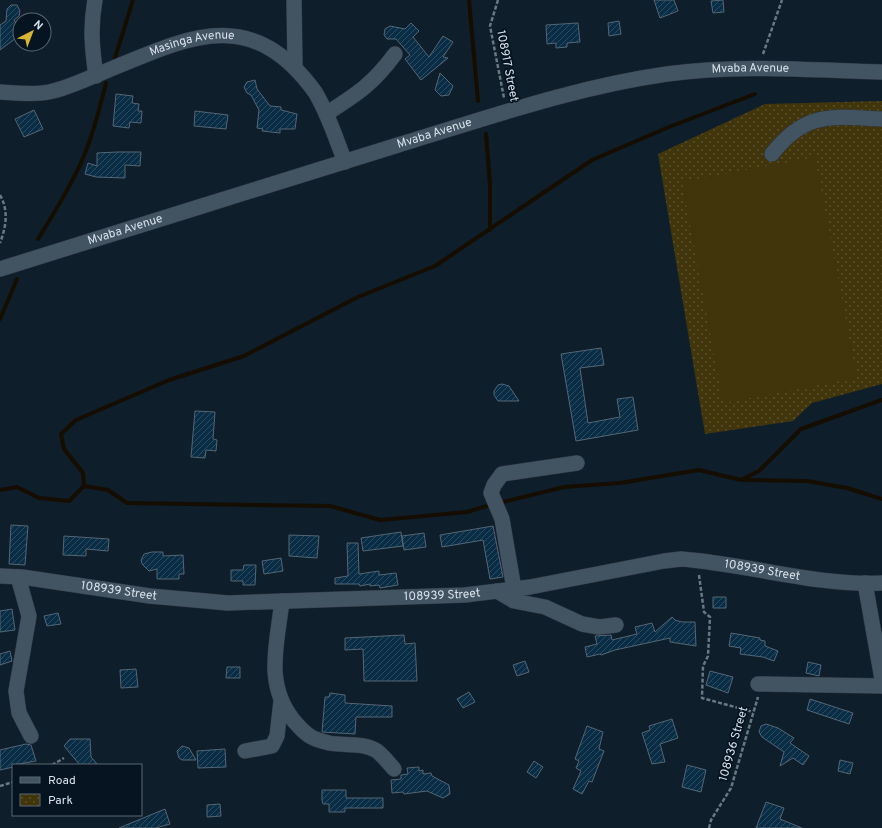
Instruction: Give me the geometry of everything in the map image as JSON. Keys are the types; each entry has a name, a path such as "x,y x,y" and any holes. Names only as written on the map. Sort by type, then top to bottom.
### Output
{"street":[{"path":"95,0 92,17 91,43 96,76"},
{"path":"294,0 295,65"},
{"name":"Masinga Avenue","path":"0,92 48,92 96,76 156,50 206,33 220,31 252,35 278,50 295,65 315,93 326,114 345,162"},
{"path":"326,114 363,90 381,73 395,54"},
{"name":"Mvaba Avenue","path":"0,269 506,112 572,93 669,74 758,68 882,72"},
{"path":"772,154 780,143 812,120 833,117 882,119"},
{"path":"514,589 502,519 491,493 494,485 502,474 577,462"},
{"name":"108939 Street","path":"0,576 18,577 102,590 228,603 312,599 439,597 497,592 664,561 697,561 799,576 865,583 882,583"},
{"path":"18,577 30,616 16,691 19,713 31,736"},
{"path":"865,583 882,679"},
{"path":"497,592 514,600 545,607 582,624 599,627 616,625"},
{"path":"282,601 275,671 275,684 281,701 302,731 311,738 340,745 362,745 377,751 394,769"},
{"path":"758,684 882,686"},
{"path":"245,751 272,746 277,736 281,701"}],"path":[{"name":"108917 Street","path":"498,0 490,26 506,112"},
{"path":"758,68 782,0"},
{"path":"0,195 5,204 6,220 0,243"},
{"path":"697,561 704,612 710,617 708,656 703,666 702,698 753,712"},
{"name":"108936 Street","path":"709,828 710,820 731,788 758,694 758,684"},
{"path":"54,764 64,758"},
{"path":"0,786 12,782"}],"green space":[{"path":"882,101 882,384 812,403 793,421 705,434 658,154 765,104"},
{"path":"815,157 857,378 723,403 682,182"}],"building":[{"path":"654,0 674,0 678,11 660,18"},
{"path":"723,0 724,12 713,13 711,1"},
{"path":"11,5 17,5 20,11 12,12 12,41 0,50 0,25 6,21 7,9"},
{"path":"619,21 621,34 609,36 608,23"},
{"path":"411,23 419,31 413,37 429,57 443,36 453,42 443,57 448,58 421,80 405,59 410,55 396,39 387,39 384,35 385,29 390,26 405,29"},
{"path":"578,23 580,42 567,43 567,47 556,48 556,43 547,44 546,25"},
{"path":"440,73 453,86 449,95 441,96 435,90"},
{"path":"255,80 257,89 270,106 281,107 281,110 297,114 295,129 280,129 280,133 262,131 263,129 257,128 259,110 251,95 247,93 244,87 247,82"},
{"path":"116,94 133,96 132,103 139,104 138,111 142,111 141,123 130,122 129,128 113,126"},
{"path":"34,110 43,129 24,137 15,119"},
{"path":"195,111 228,115 226,129 194,126"},
{"path":"141,152 140,166 125,165 125,178 96,177 85,174 88,163 97,166 97,153"},
{"path":"601,348 604,365 580,368 588,423 620,417 617,399 633,397 638,430 576,441 561,354"},
{"path":"502,384 509,386 519,401 498,401 494,395 494,391 498,385"},
{"path":"195,411 215,412 213,439 217,440 216,451 206,450 205,458 191,457"},
{"path":"11,525 28,526 25,565 9,564"},
{"path":"493,526 503,577 490,579 483,540 442,547 440,535"},
{"path":"401,532 403,546 363,551 361,538"},
{"path":"424,533 426,547 404,550 402,536"},
{"path":"289,535 319,536 317,558 289,556"},
{"path":"64,536 109,539 108,551 86,549 86,556 63,555"},
{"path":"347,543 358,543 359,574 379,571 379,575 396,573 398,585 380,588 379,585 370,586 370,584 360,586 359,584 335,584 335,578 348,576"},
{"path":"163,552 163,556 183,555 184,574 179,574 179,579 157,579 157,569 149,571 142,564 141,560 144,554"},
{"path":"281,558 283,571 264,574 262,561"},
{"path":"244,565 256,565 255,585 243,585 243,581 231,581 231,570 243,570"},
{"path":"713,597 726,597 726,608 713,608"},
{"path":"12,609 15,630 0,632 0,611"},
{"path":"58,613 61,624 47,626 44,616"},
{"path":"672,617 675,620 682,622 695,622 696,646 670,642 670,638 587,657 585,647 597,644 595,636 611,635 612,640 637,634 635,627 652,623 655,632"},
{"path":"731,633 760,638 760,640 765,641 765,646 778,651 774,661 763,657 740,654 741,648 729,646"},
{"path":"404,635 405,644 415,643 417,681 364,681 363,649 345,650 345,638"},
{"path":"10,651 12,661 0,665 0,654"},
{"path":"525,661 529,672 517,676 513,665"},
{"path":"808,662 821,665 819,676 806,673"},
{"path":"227,667 240,667 240,678 226,678"},
{"path":"136,669 138,687 121,688 120,670"},
{"path":"710,671 733,677 728,693 706,685"},
{"path":"469,692 475,702 463,708 457,699"},
{"path":"330,693 345,695 345,703 392,706 392,717 356,717 355,734 322,732 325,697 329,697"},
{"path":"810,699 853,713 849,724 807,710"},
{"path":"672,719 678,738 660,744 665,762 652,764 642,733 650,730 649,726"},
{"path":"766,724 778,728 794,738 790,743 809,756 803,765 793,758 780,766 784,752 762,737 759,732 761,726"},
{"path":"587,726 603,732 599,749 604,751 592,782 589,781 582,794 573,789 581,771 576,768 579,761 575,759"},
{"path":"70,739 90,739 91,757 97,764 79,764 64,746"},
{"path":"26,744 31,745 36,761 12,764 12,767 0,770 0,750"},
{"path":"182,746 189,748 196,760 182,760 179,758 177,751"},
{"path":"225,749 226,767 198,768 197,751"},
{"path":"840,760 853,763 850,774 838,771"},
{"path":"534,761 543,767 536,778 527,772"},
{"path":"687,765 706,770 701,792 682,787"},
{"path":"419,767 419,771 423,770 423,774 431,773 432,776 449,785 450,794 443,798 427,791 404,794 403,792 392,793 391,780 401,779 401,775 408,774 407,768"},
{"path":"322,790 346,790 346,798 383,798 383,808 345,808 345,812 329,812 329,804 323,804"},
{"path":"766,802 784,808 780,819 802,828 756,828"},
{"path":"220,804 221,816 207,817 207,805"},
{"path":"165,809 170,824 156,828 119,828"}],"waterway":[{"path":"115,58 133,0"},
{"path":"469,0 478,101"},
{"path":"38,239 55,212 80,165 92,135 106,83"},
{"path":"0,490 17,487 39,498 69,501 84,486 83,473 64,449 61,434 76,420 169,380 244,356 358,297 435,266 592,160 669,127 755,94"},
{"path":"486,134 490,184 490,230"},
{"path":"0,319 17,279"},
{"path":"499,503 564,487 620,483 699,470 741,480 759,471 801,429 882,400"},
{"path":"743,480 807,481 847,488 882,499"},
{"path":"84,486 108,490 127,503 330,506 380,520 467,512 493,504"}]}
